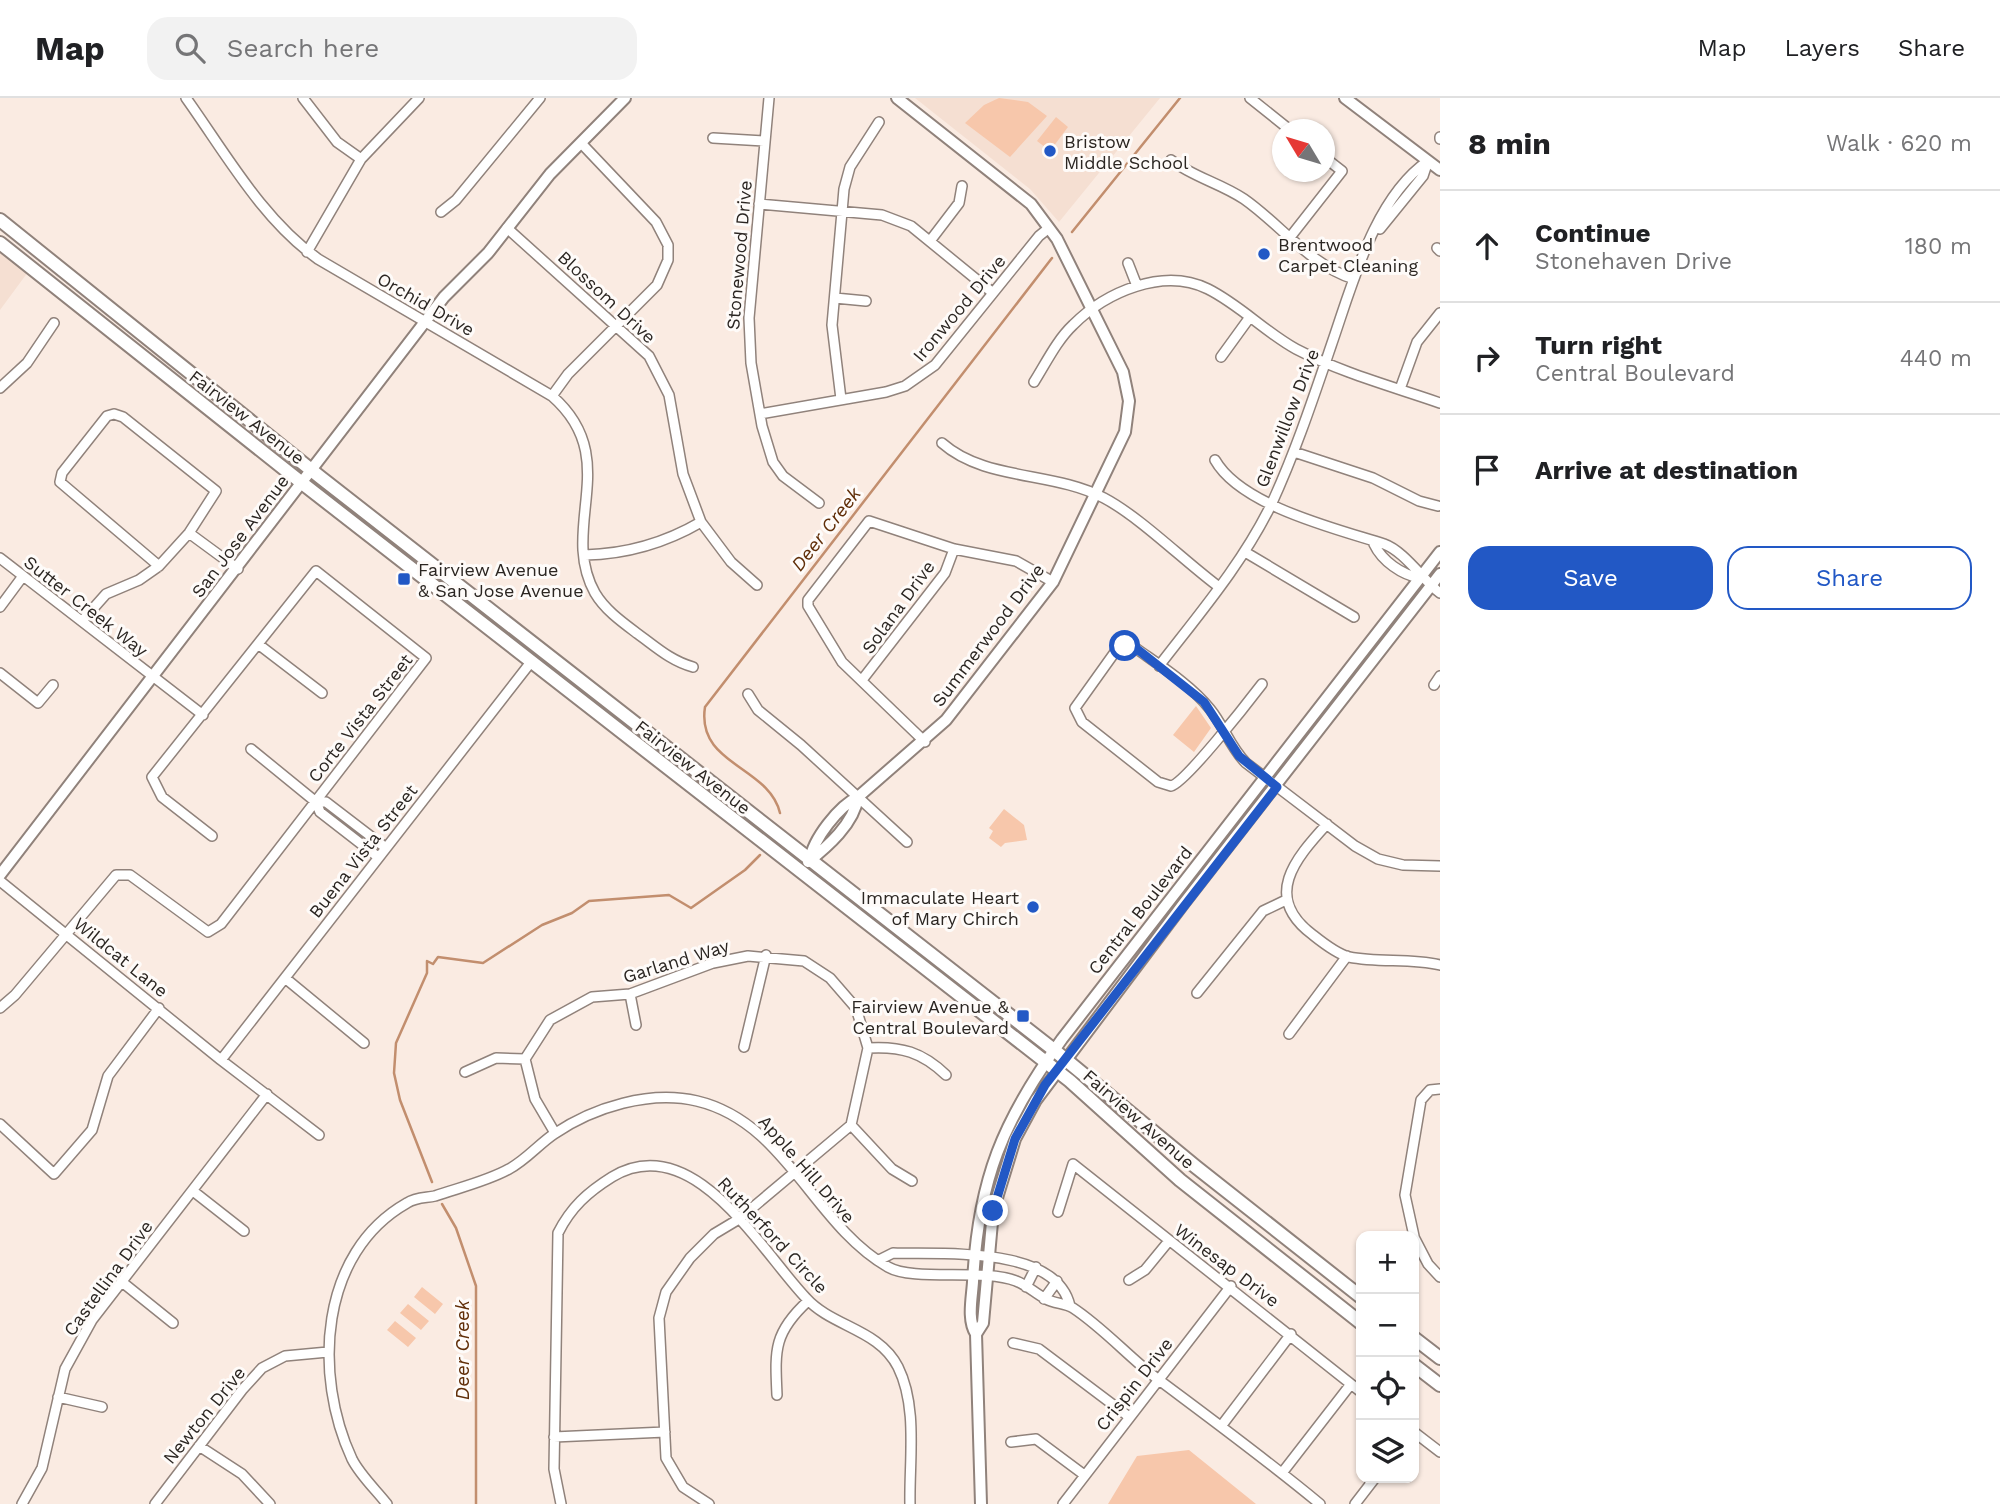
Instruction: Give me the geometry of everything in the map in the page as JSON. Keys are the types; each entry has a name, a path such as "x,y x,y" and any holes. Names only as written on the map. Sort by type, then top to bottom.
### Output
{"main road":[{"name":"Fairview Avenue","path":"0,220 312,470 1054,1050 1196,1167 1357,1294"},
{"name":"Fairview Avenue","path":"0,243 302,483 1045,1062 1180,1180 1356,1319"},
{"path":"1419,1342 1440,1358"},
{"path":"1419,1368 1440,1385"}],"street":[{"name":"Orchid Drive","path":"186,98 282,231 307,252 552,396 573,417 587,453 585,555 592,586 615,617 677,663 693,667"},
{"path":"303,98 337,142 361,159"},
{"path":"307,252 361,159 419,98"},
{"path":"441,212 456,200 540,98"},
{"name":"San Jose Avenue","path":"0,875 426,322 550,174 625,98"},
{"name":"Stonewood Drive","path":"769,98 748,339 766,447 783,476 819,503"},
{"path":"897,98 1031,204 1049,228 1092,309"},
{"path":"1250,98 1276,119"},
{"path":"1345,98 1440,170"},
{"path":"841,399 832,346 842,212 850,167 879,122"},
{"path":"713,138 764,141"},
{"path":"552,396 568,374 665,274 668,245 656,222 581,143"},
{"path":"1171,160 1185,170 1242,198 1327,266 1354,279"},
{"name":"Glenwillow Drive","path":"1159,666 1245,552 1271,504 1294,452 1354,279 1372,238 1423,176 1428,161"},
{"path":"1335,165 1342,171 1335,180"},
{"path":"1291,236 1333,182"},
{"path":"930,240 959,203 962,186"},
{"path":"759,204 882,215 897,219 930,240 993,293"},
{"name":"Blossom Drive","path":"507,228 617,325 657,368 671,405 683,474 701,522 731,562 757,585"},
{"name":"Ironwood Drive","path":"760,414 886,392 922,377 1049,228"},
{"path":"1128,262 1137,286"},
{"path":"1034,382 1067,332 1092,309 1137,286 1166,280 1211,290 1280,340 1325,363 1440,403"},
{"path":"835,298 866,301"},
{"name":"Summerwood Drive","path":"801,871 810,860 812,848 848,802 858,797 925,742 946,720 1053,582 1125,432 1129,401 1123,372 1092,309"},
{"path":"1400,389 1417,342 1440,313"},
{"path":"1221,357 1250,317"},
{"path":"0,388 27,363 54,323"},
{"path":"82,621 106,594 139,580 159,566 189,533 215,491 123,417 114,414 107,416 62,473 60,482 159,566"},
{"path":"942,443 956,455 975,464 1064,482 1097,495 1219,587"},
{"path":"1294,452 1373,478 1419,501 1437,506"},
{"path":"1215,460 1228,478 1271,504 1297,517 1353,533 1374,544 1379,553 1407,575 1420,578 1435,590"},
{"path":"925,742 831,647 808,606 808,600 869,521 954,549 1016,561 1053,582"},
{"path":"585,555 611,554 641,548 679,534 701,522"},
{"path":"189,533 238,569"},
{"name":"Solana Drive","path":"862,680 945,573 954,549"},
{"path":"1245,552 1354,617"},
{"name":"Central Boulevard","path":"981,1504 976,1334 971,1327 973,1275 980,1209 1003,1134 1054,1050 1440,552"},
{"name":"Sutter Creek Way","path":"0,558 203,715"},
{"name":"Corte Vista Street","path":"66,932 116,875 130,875 208,932 221,924 426,658 316,570 152,777 162,797 212,836"},
{"name":"Central Boulevard","path":"976,1334 983,1323 993,1211 1015,1139 1056,1071 1277,787 1435,590 1440,574"},
{"path":"0,607 23,576"},
{"path":"258,644 322,693"},
{"path":"1262,684 1223,731 1183,780 1175,786 1166,786 1082,722 1075,708 1082,694 1119,648 1134,647 1204,702 1223,731 1239,756 1354,846 1378,859 1403,865 1440,866"},
{"name":"Buena Vista Street","path":"221,1060 531,662"},
{"path":"0,673 38,703 52,685"},
{"path":"1434,685 1440,676"},
{"path":"748,694 758,710 907,842"},
{"path":"251,749 316,802 320,812 378,857"},
{"path":"316,802 326,802 386,848"},
{"path":"1327,824 1293,866 1286,900 1299,925 1347,956 1440,965"},
{"name":"Wildcat Lane","path":"0,881 221,1060 319,1135"},
{"path":"1197,993 1263,911 1286,900"},
{"path":"0,1007 15,995 66,932"},
{"path":"744,1047 766,956"},
{"name":"Garland Way","path":"525,1059 550,1020 592,997 630,994 713,963 766,956 804,961 830,978 856,1008 868,1048 850,1125"},
{"path":"1289,1034 1347,956"},
{"path":"285,978 364,1043"},
{"path":"630,994 636,1024"},
{"path":"0,1124 54,1174 92,1130 108,1076 159,1008"},
{"path":"868,1048 893,1046 913,1051 931,1061 946,1075"},
{"path":"465,1072 496,1058 525,1059 535,1099 555,1133"},
{"path":"1413,1231 1405,1195 1420,1104 1430,1090 1440,1088"},
{"name":"Castellina Drive","path":"22,1504 42,1468 58,1397 73,1353 92,1320 267,1094"},
{"name":"Apple Hill Drive","path":"387,1504 353,1462 337,1418 328,1352 332,1308 344,1274 384,1220 408,1202 509,1170 555,1133 620,1104 661,1096 696,1101 735,1114 763,1137 846,1236 891,1269 1018,1281 1044,1299 1070,1306 1157,1379 1222,1425 1320,1504"},
{"path":"709,1504 683,1486 666,1458 659,1318 666,1292 690,1258 714,1234 739,1219 850,1125 892,1168 912,1181"},
{"name":"Winesap Drive","path":"1058,1212 1073,1164 1168,1241 1231,1286 1356,1388"},
{"name":"Rutherford Circle","path":"561,1504 554,1469 555,1271 558,1233 570,1209 595,1188 623,1171 656,1167 682,1172 708,1187 739,1219 808,1301 881,1344 898,1367 908,1401 910,1504"},
{"path":"193,1191 244,1231"},
{"path":"1129,1280 1145,1270 1168,1241"},
{"path":"1419,1247 1427,1264 1440,1277"},
{"name":"Apple Hill Drive","path":"879,1260 893,1254 975,1256 1035,1267 1056,1281 1068,1294 1070,1306"},
{"path":"911,1272 914,1254"},
{"path":"934,1273 935,1255"},
{"path":"1026,1287 1035,1267"},
{"path":"1044,1299 1056,1281"},
{"path":"122,1282 173,1323"},
{"name":"Crispin Drive","path":"1063,1504 1083,1474 1231,1286"},
{"path":"777,1395 775,1352 782,1330 808,1301"},
{"path":"1222,1425 1291,1334"},
{"path":"1013,1343 1039,1349 1128,1416"},
{"name":"Newton Drive","path":"155,1504 262,1368 285,1356 328,1352"},
{"path":"1282,1473 1351,1384"},
{"path":"58,1397 102,1407"},
{"path":"554,1437 665,1432"},
{"path":"1419,1436 1440,1452"},
{"path":"1011,1442 1036,1438 1083,1474"},
{"path":"199,1446 242,1474 270,1504"},
{"path":"1355,1504 1371,1483"},
{"path":"901,1504 910,1504"}],"shaded area":[{"name":"Bristow Middle School","path":"915,98 1160,98 1059,222 1030,189"},
{"path":"999,98 1028,102 1047,116 1010,157 965,123 984,105"},
{"path":"1056,117 1068,127 1050,151 1037,141"},
{"path":"0,250 28,272 0,310"},
{"path":"1196,706 1211,728 1194,752 1173,735"},
{"path":"1004,809 1024,825 1027,840 1005,843 1001,847 989,838 993,831 989,828"},
{"path":"422,1287 443,1304 435,1314 414,1297"},
{"path":"408,1304 429,1321 421,1330 400,1313"},
{"path":"395,1321 416,1338 408,1347 387,1330"},
{"path":"1189,1450 1256,1504 1108,1504 1137,1456"}],"waterway":[{"name":"Deer Creek","path":"1072,232 1180,98"},
{"name":"Deer Creek","path":"780,813 773,797 762,785 722,754 711,741 705,726 705,707 1052,258"},
{"name":"Deer Creek","path":"432,1182 400,1100 394,1073 396,1043 427,973 427,961 433,964 438,957 483,963 542,925 572,913 589,901 669,895 691,908 745,870 760,855"},
{"name":"Deer Creek","path":"442,1204 456,1228 476,1286 476,1504"}],"place":[{"name":"Bristow Middle School","path":"1050,151"},
{"name":"Brentwood Carpet Cleaning","path":"1264,254"},
{"name":"Fairview Avenue & San Jose Avenue","path":"404,579"},
{"name":"Immaculate Heart of Mary Chirch","path":"1033,907"},
{"name":"Fairview Avenue & Central Boulevard","path":"1023,1016"}],"route":[{"path":"993,1211 1015,1139 1045,1085 1096,1022 1184,903 1277,787 1239,756 1204,702 1137,649 1125,646"}]}
